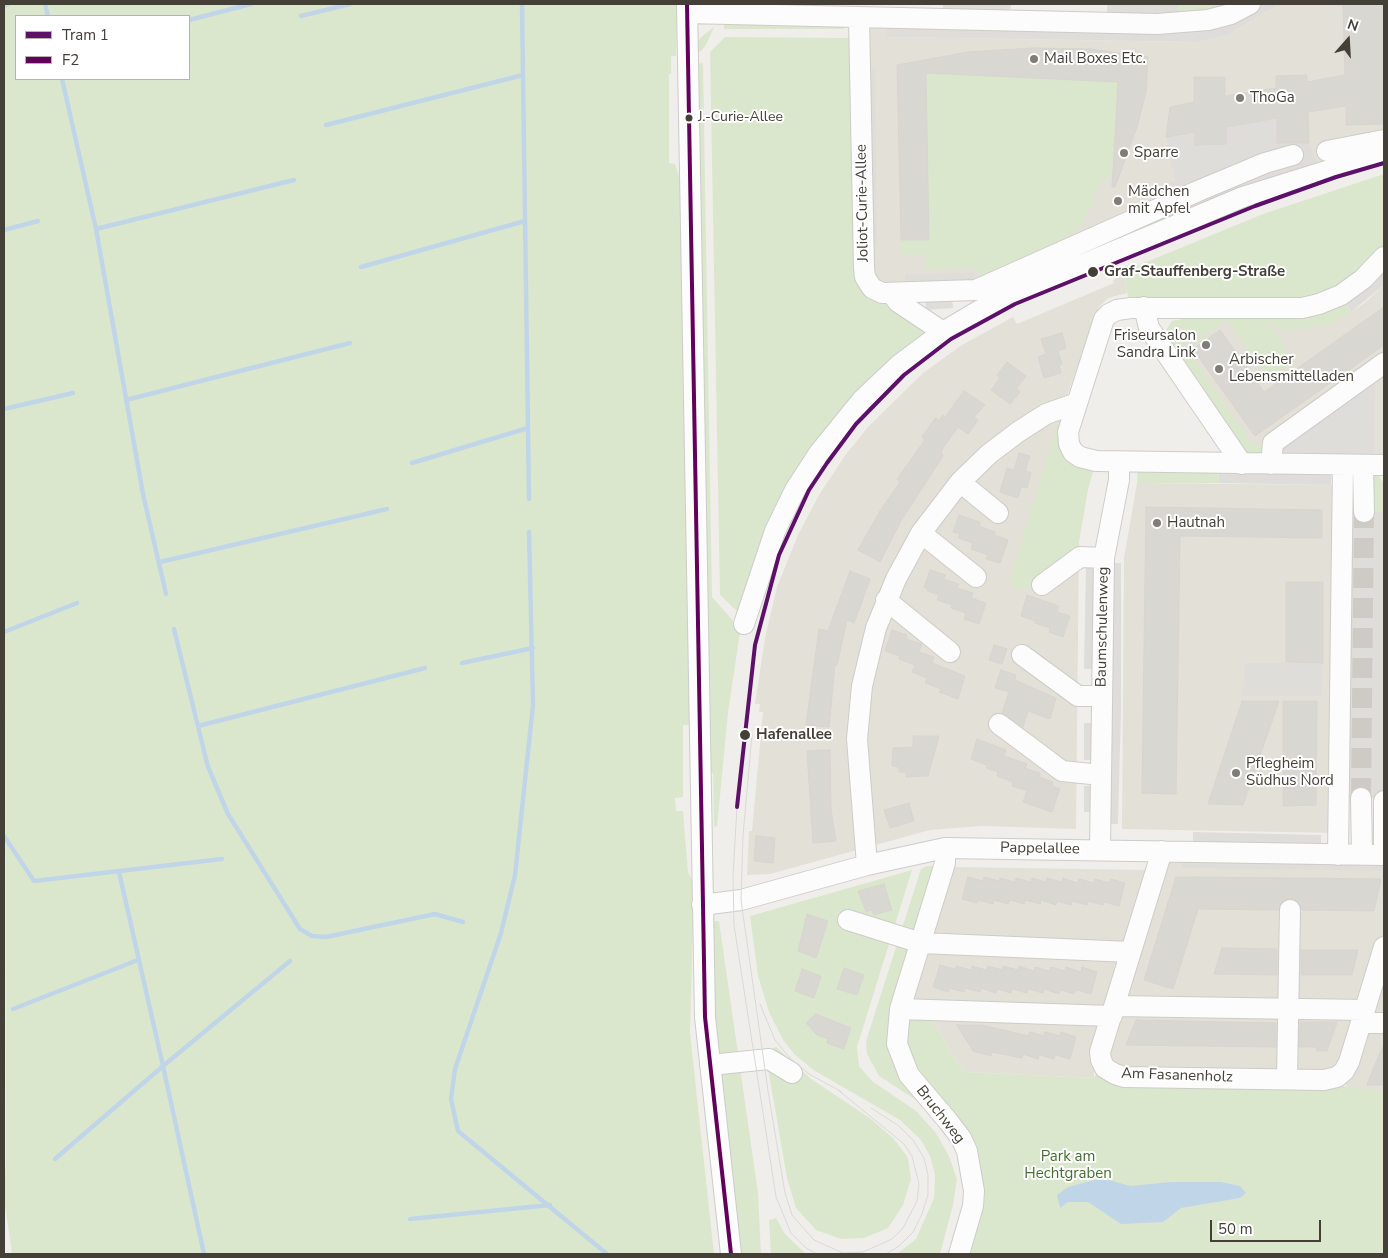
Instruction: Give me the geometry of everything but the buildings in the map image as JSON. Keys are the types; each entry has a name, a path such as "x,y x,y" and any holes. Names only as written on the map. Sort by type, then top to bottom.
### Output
{"street":[{"path":"731,1254 705,1017 687,8 815,10 859,16 1051,12 1183,23 1208,20 1231,14 1250,4"},
{"name":"Joliot-Curie-Allee","path":"859,16 865,277 872,288 882,293 976,290 1106,230 1265,164 1293,155"},
{"path":"1327,151 1384,140"},
{"path":"744,624 775,531 795,490 819,453 862,400 898,365 943,332 980,310 1027,288 1243,197 1384,153"},
{"path":"1384,256 1363,279 1341,295 1319,304 1302,308 1144,307 1118,310 1104,320 1068,432 1069,444 1073,452 1080,458 1096,461 1119,463 1384,465"},
{"path":"892,294 898,302 943,332"},
{"path":"1144,307 1149,328 1242,464"},
{"path":"1271,464 1273,443 1384,363"},
{"path":"867,865 860,786 859,716 868,658 886,600 921,534 960,482 989,454 1018,432 1046,414 1077,403"},
{"name":"Baumschulenweg","path":"1100,850 1104,558 1119,480 1119,463"},
{"path":"1338,855 1342,464"},
{"path":"1363,465 1364,512"},
{"path":"960,482 998,513"},
{"path":"921,534 976,577"},
{"name":"Baumschulenweg","path":"1042,585 1080,557 1104,558"},
{"path":"886,600 950,652"},
{"name":"Baumschulenweg","path":"1022,655 1078,696 1102,696"},
{"path":"999,724 1062,771 1101,775"},
{"path":"1361,798 1362,855"},
{"path":"1384,801 1384,855"},
{"name":"Pappelallee","path":"702,905 741,900 867,865 945,848 1384,855"},
{"name":"Bruchweg","path":"945,848 945,863 900,1008 897,1044 909,1075 961,1138 973,1173 973,1206 959,1254"},
{"name":"Am Fasanenholz","path":"1162,851 1100,1052 1100,1060 1105,1068 1115,1074 1124,1077 1324,1080 1337,1077 1344,1071 1349,1062 1384,947"},
{"path":"1287,1079 1290,910"},
{"path":"848,920 921,943 1131,952"},
{"path":"900,1008 1113,1010 1287,1008 1363,1016 1384,1023"},
{"path":"710,1065 769,1059 792,1073"}],"shaded area":[{"path":"943,4 1011,4 1010,14 943,13"},
{"path":"1107,4 1178,4 1179,14 1107,15"},
{"path":"1263,4 1280,4 1226,36 1198,42 887,37 887,26 1242,16"},
{"path":"1280,4 1384,4 1384,153 1114,251 1107,231 976,290 872,288 861,34 877,25 887,26 887,37 1198,42 1226,36"},
{"path":"875,69 877,245 867,246 865,70"},
{"path":"1277,118 1277,143 1309,143 1318,168 1158,223 1154,188 1175,181 1166,137 1195,132 1195,145 1226,144 1226,127"},
{"path":"1384,257 1384,285 1351,312 1341,295"},
{"path":"1122,272 1127,293 1108,298 1099,307 1063,407 1069,444 1096,461 1088,489 1079,541 1076,829 982,826 930,830 770,874 747,875 749,831 752,831 763,712 759,712 760,704 755,704 765,638 777,587 798,535 819,495 844,457 868,427 923,373 962,345 1013,317 1017,324 1114,283 1113,281"},
{"path":"974,273 974,284 905,285 905,274"},
{"path":"1384,285 1384,455 1247,453 1165,332 1172,321 1184,319 1266,318 1329,325 1363,304"},
{"path":"952,299 953,308 926,310 925,300"},
{"path":"1375,369 1374,465 1331,465 1331,485 1219,483 1218,464 1279,464 1280,437"},
{"path":"1137,483 1342,485 1338,833 1122,829 1124,558"},
{"path":"1342,512 1384,512 1384,798 1339,798"},
{"path":"1086,563 1097,563 1096,669 1084,669"},
{"path":"1110,563 1121,563 1121,709 1118,824 1107,824"},
{"path":"1245,663 1323,663 1322,696 1242,696"},
{"path":"1084,723 1095,723 1095,760 1084,760"},
{"path":"1084,786 1094,786 1094,812 1084,812"},
{"path":"1193,832 1321,835 1321,846 1193,844"},
{"path":"1162,851 1384,855 1384,1122 1348,1096 1344,1072 1105,1068"},
{"path":"1182,857 1384,860 1384,871 1182,868"},
{"path":"954,867 1148,870 1095,1051 1094,1078 964,1072 930,1018 905,1017"}],"green space":[{"path":"4,4 677,4 676,56 671,56 671,74 669,74 669,163 675,164 683,188 692,725 683,725 683,797 675,798 676,811 683,811 688,872 694,884 690,1033 714,1254 12,1254 4,1198 6,1160"},
{"path":"1178,4 1250,4 1179,23"},
{"path":"724,24 843,25 844,29 724,29"},
{"path":"714,27 706,45 701,51 696,53 697,43 701,37"},
{"path":"725,37 850,38 875,298 931,329 834,426 740,614 720,595 710,52"},
{"path":"703,63 712,597 736,624 740,632 728,713 717,827 714,826 713,773 708,773 696,64"},
{"path":"927,73 1118,82 1113,173 1100,183 1092,208 1087,210 1089,215 1075,232 1059,246 983,282 975,267 926,270 926,254 900,255 901,240 929,239"},
{"path":"1384,174 1384,257 1341,295 1351,312 1329,325 1304,329 1281,330 1268,320 1294,362 1269,378 1227,320 1191,346 1187,340 1190,337 1183,327 1175,332 1252,444 1273,443 1271,453 1247,453 1177,355 1165,332 1172,321 1184,319 1266,318 1267,308 1129,300 1122,272 1263,214"},
{"path":"1063,408 1069,444 1096,461 1088,489 1079,541 1080,557 1042,585 1025,589 1016,588 1009,582"},
{"path":"1138,463 1218,464 1219,483 1137,483"},
{"path":"1372,476 1379,476 1384,484 1384,512 1370,512"},
{"path":"932,866 936,872 893,1012 927,1107 879,1076 867,1054 866,1041 921,869"},
{"path":"912,870 857,1047 859,1066 872,1081 916,1111 936,1133 949,1156 957,1179 953,1205 940,1254 897,1254 916,1239 934,1198 935,1175 930,1156 921,1140 900,1120 815,1071 795,1055 783,1040 769,1012 758,976 750,916"},
{"path":"713,921 719,921 758,1193 761,1254 741,1254 716,1040 712,978"},
{"name":"Park am Hechtgraben","path":"905,1017 930,1018 964,1072 1094,1078 1098,1070 1102,1077 1121,1087 1325,1090 1343,1086 1384,1092 1384,1254 971,1254 981,1196 906,1046"},
{"path":"776,1047 810,1078 871,1119 894,1139 908,1158 911,1179 903,1205 888,1228 864,1238 841,1239 816,1230 796,1208 787,1178 765,1051"},
{"path":"776,1218 785,1234 806,1254 771,1254 769,1220"}],"water":[{"path":"1102,1178 1130,1186 1170,1182 1221,1182 1240,1186 1246,1193 1240,1198 1181,1208 1163,1222 1121,1224 1088,1202 1068,1202 1060,1208 1057,1195 1068,1187"}],"waterway":[{"path":"4,6 8,4"},
{"path":"45,4 48,15"},
{"path":"190,20 251,4"},
{"path":"301,16 350,4"},
{"path":"522,4 529,499"},
{"path":"326,125 523,75"},
{"path":"62,80 96,229 143,494 166,594"},
{"path":"96,229 294,180"},
{"path":"4,230 38,221"},
{"path":"361,267 525,221"},
{"path":"126,400 350,343"},
{"path":"4,409 73,393"},
{"path":"412,463 528,428"},
{"path":"160,562 387,509"},
{"path":"529,532 533,705 515,875 501,933 455,1069 451,1099 458,1131 607,1254"},
{"path":"4,632 77,603"},
{"path":"174,629 208,767 228,814 300,929 312,936 326,937 435,914 463,922"},
{"path":"462,663 533,648"},
{"path":"198,726 425,668"},
{"path":"4,836 34,881 222,859"},
{"path":"55,1159 163,1066 119,872"},
{"path":"13,1009 138,960"},
{"path":"204,1254 163,1066 290,961"},
{"path":"410,1219 550,1205"}],"tunnel":[{"path":"1361,798 1364,512"}],"tram line":[{"name":"1","path":"737,807 755,645 779,555 809,490 827,463 856,424 904,375 951,339 1015,304 1255,206 1336,177 1384,163"},
{"path":"752,735 743,836 741,900 768,1091 785,1193 792,1215 814,1240 843,1253 863,1252 892,1239 903,1228 917,1201 919,1184 912,1156 903,1143 838,1090"},
{"path":"737,807 733,875 734,925 776,1197 791,1233 806,1248 817,1254"},
{"path":"760,1004 775,1040 789,1057 809,1074 842,1092"},
{"path":"871,1108 899,1126 913,1140 924,1158 928,1175 928,1195 922,1214 913,1232 899,1246 886,1254"}],"transit line":[{"name":"F2","path":"687,4 705,1017 731,1254"}],"place":[{"name":"Mail Boxes Etc.","path":"1034,59"},
{"name":"ThoGa","path":"1240,98"},
{"name":"J.-Curie-Allee","path":"689,118"},
{"name":"Sparre","path":"1124,153"},
{"name":"Mädchen mit Apfel","path":"1118,201"},
{"name":"Graf-Stauffenberg-Straße","path":"1093,272"},
{"name":"Friseursalon Sandra Link","path":"1206,345"},
{"name":"Arbischer Lebensmittelladen","path":"1219,369"},
{"name":"Hautnah","path":"1157,523"},
{"name":"Hafenallee","path":"745,735"},
{"name":"Pflegheim Südhus Nord","path":"1236,773"}]}
